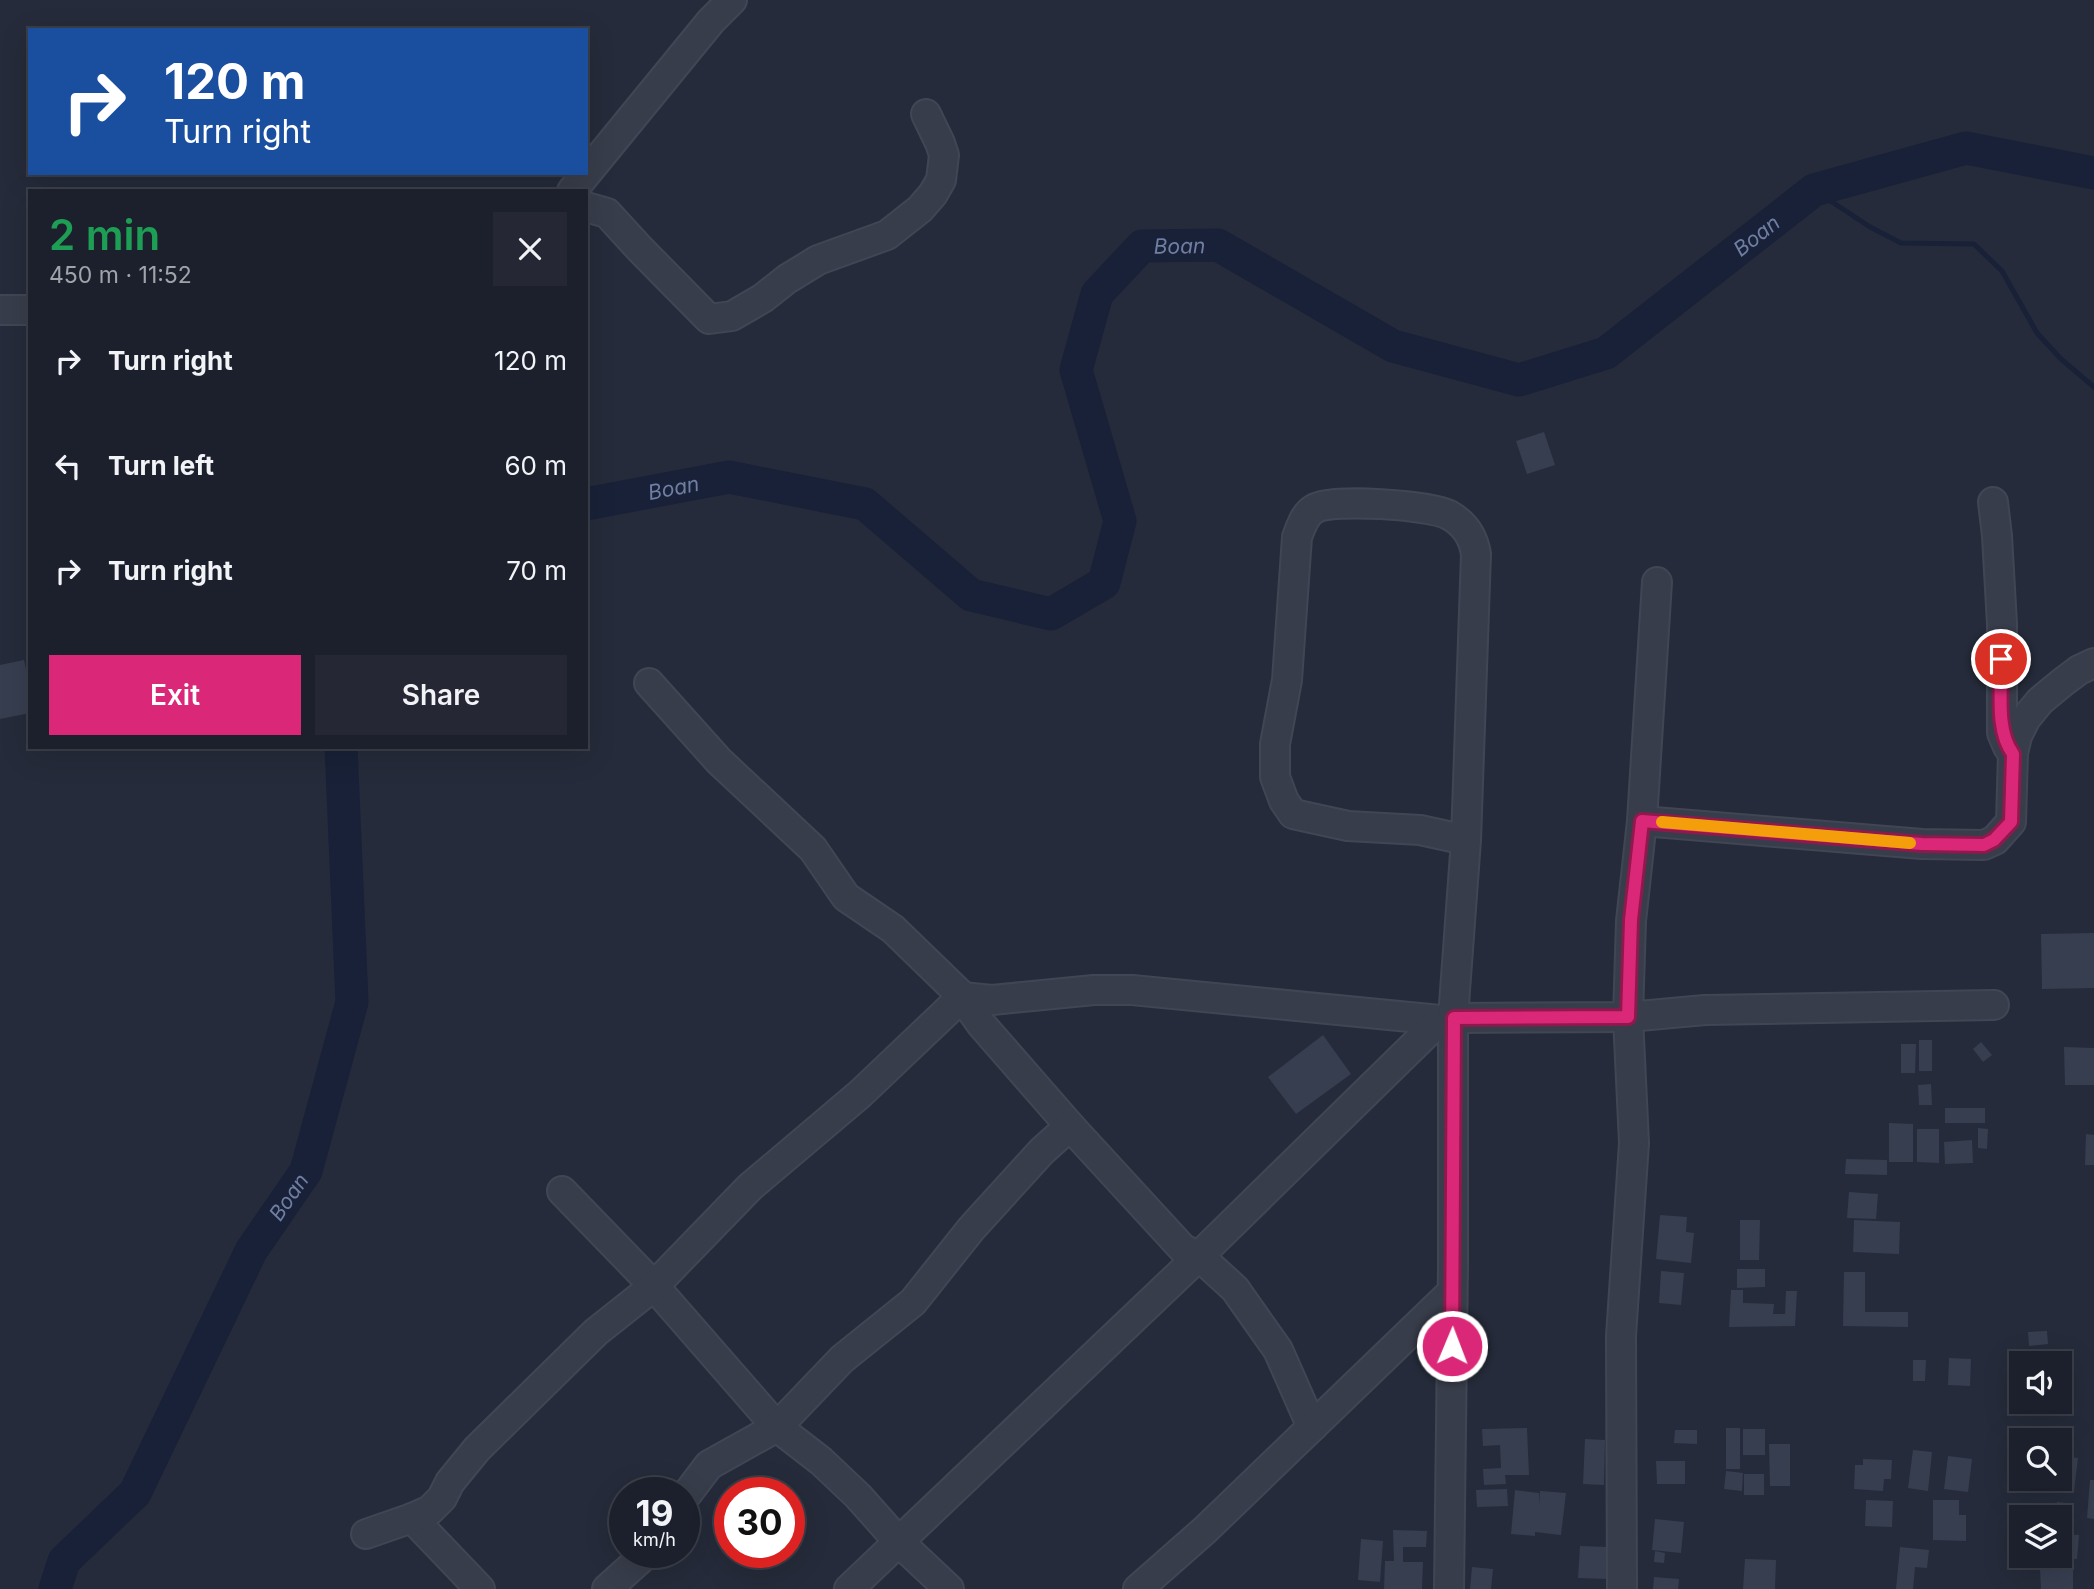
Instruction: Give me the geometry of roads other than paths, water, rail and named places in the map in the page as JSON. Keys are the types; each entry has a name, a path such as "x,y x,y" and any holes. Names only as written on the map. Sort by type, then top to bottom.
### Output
{"street":[{"path":"588,171 710,21 732,0"},
{"path":"588,208 607,213 709,319 732,316 818,260 887,235 920,209 941,180 944,155 926,114"},
{"path":"574,189 585,175"},
{"path":"0,310 28,310"},
{"path":"1993,502 2002,624 2002,733 2013,754"},
{"path":"1448,1589 1452,1292 1447,1019 1466,840 1476,554 1474,539 1467,529 1446,513 1414,506 1331,503 1313,509 1303,520 1297,537 1287,680 1275,744 1275,778 1280,793 1293,814 1348,826 1420,830 1466,840"},
{"path":"1622,1589 1621,1336 1634,1143 1628,1017 1631,920 1642,821 1657,582"},
{"path":"1642,821 1922,844 1984,845 1994,840 2011,822 2013,754 2017,736 2026,718 2040,701 2079,670 2094,663"},
{"path":"649,683 719,761 813,849 846,897 894,929 962,997 981,1024 1070,1126 1183,1249 1199,1256 1235,1289 1278,1350 1312,1427"},
{"path":"366,1534 430,1510 442,1498 450,1482 477,1449 596,1332 654,1286 750,1187 860,1094 962,997 992,1000 1094,990 1132,990 1447,1019 1628,1017 1705,1010 1994,1005"},
{"path":"849,1589 1447,1019"},
{"path":"700,1477 709,1465 777,1427 842,1359 913,1302 971,1229 1042,1151 1070,1126"},
{"path":"562,1191 654,1286 777,1427 821,1461 858,1496 899,1542 949,1589"},
{"path":"1138,1589 1205,1530 1452,1292"},
{"path":"412,1518 480,1589"},
{"path":"607,1589 630,1568"}],"waterway":[{"name":"Boan","path":"588,504 729,477 865,504 971,595 1051,614 1104,583 1120,521 1076,370 1097,294 1142,246 1218,245 1393,346 1519,380 1606,353 1814,190 1966,148 2094,173"},
{"path":"1814,190 1870,227 1901,243 1974,244 2002,271 2037,333 2061,359 2094,387"},
{"name":"Boan","path":"55,1589 64,1561 135,1493 251,1251 306,1171 352,1002 341,749"}]}
